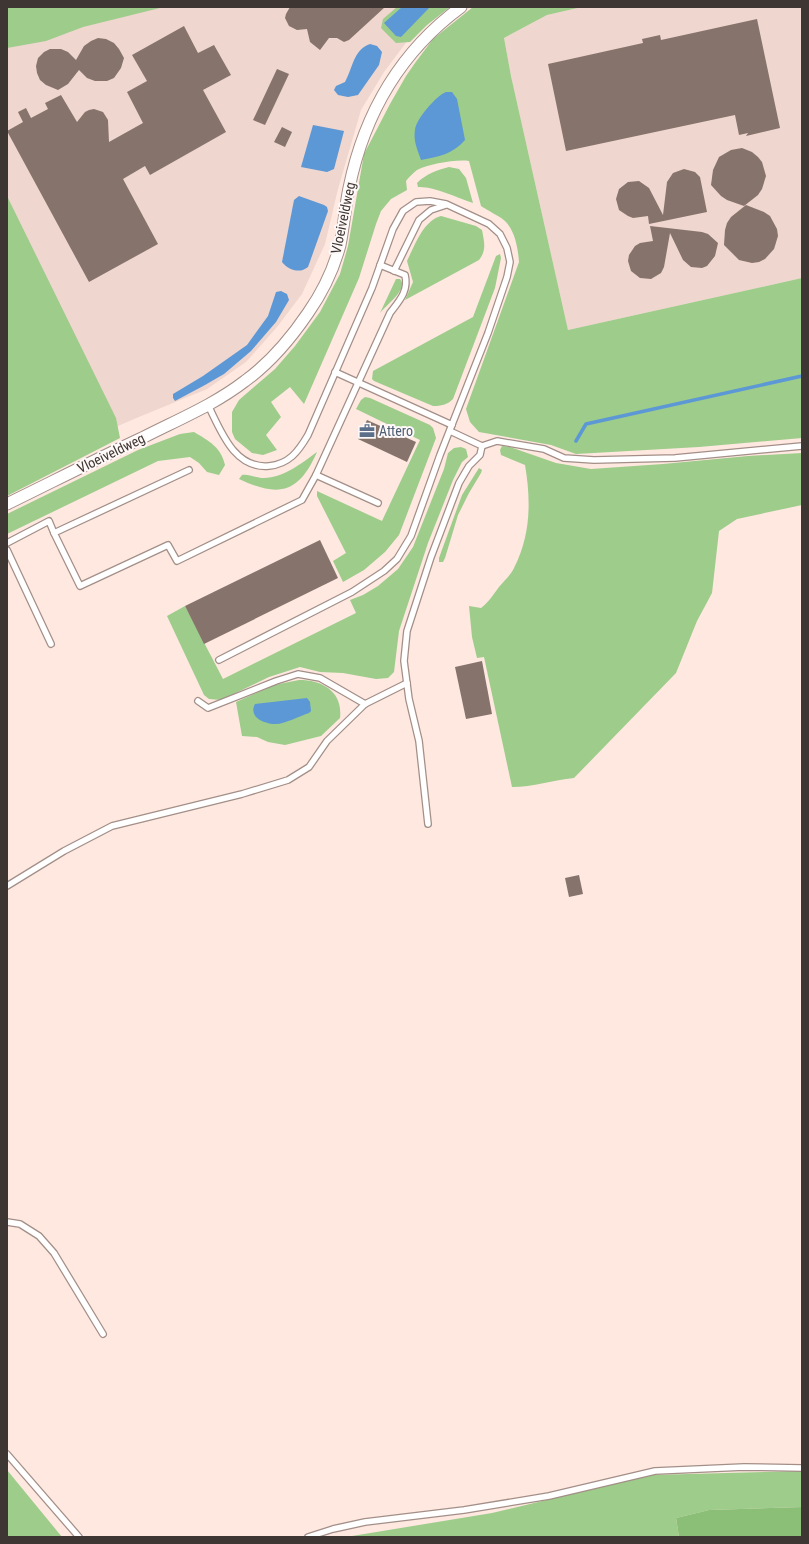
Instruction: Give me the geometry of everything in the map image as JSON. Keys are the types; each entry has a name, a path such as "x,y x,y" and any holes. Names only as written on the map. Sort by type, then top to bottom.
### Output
{"street":[{"name":"Vloeiveldweg","path":"7,504 208,406 246,381 279,350 309,312 329,277 340,246 349,189 357,155 368,123 383,94 400,67 423,39 461,7"}],"lane":[{"path":"208,406 224,437 233,450 243,460 252,465 263,466 274,465 287,460 299,451 308,436 372,288 393,229 402,211 416,202 430,201 446,204 489,224 500,234 508,248 510,262 507,277 488,333 411,536 397,559 384,571 352,592 219,660"},
{"path":"394,271 419,220 431,210 446,204"},
{"path":"7,543 49,522 80,586 168,544 177,561 302,500 316,475 390,313 401,298 407,284 405,275 380,265"},
{"path":"336,372 451,428 482,446 497,441 544,450 564,458 594,460 675,458 802,446"},
{"path":"428,824 419,741 409,699 404,661 407,631 430,557 459,483 469,466 480,455 482,446"},
{"path":"54,533 189,470"},
{"path":"316,475 378,503"},
{"path":"7,550 51,644"},
{"path":"198,701 208,708 276,681 298,674 320,678 365,704"},
{"path":"7,886 64,851 112,826 242,794 288,780 309,767 327,742 365,704 407,683"},
{"path":"7,1222 20,1224 39,1236 54,1253 103,1334"},
{"path":"7,1454 78,1537"},
{"path":"308,1537 333,1529 365,1522 464,1510 549,1496 655,1471 744,1467 802,1468"}],"shaded area":[{"path":"7,7 439,7 408,40 384,72 361,110 338,189 325,244 302,294 277,327 246,362 207,389 134,419 7,475"},
{"path":"582,7 802,7 802,278 568,330 511,76 504,38 547,15"}],"green space":[{"path":"7,7 164,7 83,27 46,41 7,48"},
{"path":"397,7 450,7 427,25 410,42 396,43 381,28 383,19"},
{"path":"473,7 582,7 547,15 504,38 511,76 568,330 802,278 802,438 699,447 576,454 551,445 479,432 470,422 466,409 519,262 514,235 508,225 505,221 481,206 469,161 457,161 443,162 417,170 406,181 407,190 391,199 381,211 359,278 304,404 290,387 271,402 281,417 266,435 277,450 263,455 252,453 235,439 232,432 232,412 239,400 275,369 295,346 320,312 340,274 348,246 364,154 390,104 406,76 433,39"},
{"path":"449,167 459,169 466,178 473,203 438,190 418,187 417,183 424,177"},
{"path":"7,196 116,418 120,438 7,496"},
{"path":"441,216 476,226 482,230 484,249 482,256 479,260 405,300 413,282 407,261 424,228 429,223"},
{"path":"500,254 501,258 495,288 453,399 444,405 433,406 372,379 373,371 473,317 496,256"},
{"path":"396,279 400,279 402,287 396,297 380,313"},
{"path":"365,397 430,425 433,428 436,438 399,535 385,552 364,570 343,582 333,561 346,553 317,496 317,491 382,521 420,440 356,409 361,400"},
{"path":"194,432 214,445 221,454 225,465 219,475 207,472 199,463 190,457 158,461 7,534 7,514 138,450 180,434"},
{"path":"502,446 510,447 556,463 591,469 802,453 802,505 737,519 719,531 712,593 697,621 676,673 574,778 520,787 512,787 484,657 477,658 472,637 469,606 481,608 489,601 513,571 520,556 527,530 529,504 525,465 501,455 500,450"},
{"path":"461,447 466,449 468,457 462,462 453,480 428,543 399,631 394,672 388,678 376,679 343,673 320,672 300,667 269,677 221,700 209,699 204,695 167,616 185,606 223,679 356,613 350,600 363,595 378,586 398,569 413,547 444,469 448,453 454,448"},
{"path":"317,452 303,476 295,484 286,488 277,490 266,489 239,479 242,475 264,478 285,473"},
{"path":"479,468 482,470 481,473 458,515 445,558 443,562 439,562 439,558 462,495"},
{"path":"299,680 316,682 330,689 338,701 340,718 321,736 285,745 268,742 257,737 242,736 236,702 274,685"},
{"path":"7,1470 62,1537 7,1537"},
{"path":"802,1471 802,1507 709,1510 676,1518 679,1537 346,1537 492,1513 651,1475"},
{"path":"802,1507 802,1537 679,1537 676,1518 709,1510"}],"water":[{"path":"402,7 430,7 401,37 396,36 384,23"},
{"path":"370,44 377,46 382,52 379,65 358,95 348,97 338,95 334,90 336,86 345,82 360,50"},
{"path":"446,92 452,92 457,99 465,140 450,152 421,160 416,146 416,125 427,108 437,98"},
{"path":"313,125 344,131 334,169 327,172 301,167"},
{"path":"299,196 324,205 327,207 328,211 308,267 298,271 287,267 282,262 294,200"},
{"path":"281,291 287,294 289,300 276,322 251,351 224,374 175,401 173,394 203,376 247,345 268,316 276,292"},
{"path":"307,698 310,702 311,711 283,723 271,724 262,721 255,716 253,709 255,704"}],"building":[{"path":"290,7 385,7 349,40 344,42 337,38 329,38 320,50 310,42 307,29 297,30 289,26 285,18"},
{"path":"757,19 780,128 746,136 748,133 739,135 735,115 566,151 548,64 643,43 642,39 660,35 661,40"},
{"path":"184,26 198,53 214,45 231,75 203,90 226,132 150,175 145,166 123,179 158,244 89,282 7,131 23,122 18,112 26,108 31,118 48,109 45,103 61,95 77,122 85,112 89,110 94,109 103,112 108,120 109,142 143,123 127,92 147,81 132,55"},
{"path":"98,38 106,39 114,43 124,58 121,68 114,78 107,81 95,81 87,78 79,70 68,84 58,90 46,85 40,80 36,66 38,58 44,52 50,49 61,49 68,52 76,60 84,46"},
{"path":"277,69 289,74 265,125 253,120"},
{"path":"282,127 292,132 285,147 274,142"},
{"path":"742,148 752,152 758,157 762,162 766,176 762,189 758,195 744,206 727,200 711,185 713,170 719,157 731,150"},
{"path":"684,169 695,172 700,177 707,212 649,224 648,216 633,218 619,210 616,199 619,189 628,182 639,181 649,188 663,215 667,182 673,173"},
{"path":"746,205 770,216 777,229 778,236 774,249 765,259 759,262 752,263 739,260 724,245 727,223 731,217"},
{"path":"650,226 708,234 718,243 715,256 707,266 702,268 691,267 683,260 670,233 664,267 661,273 651,279 640,278 631,271 628,261 629,255 635,246 640,243 653,241"},
{"path":"367,420 416,442 407,462 358,439"},
{"path":"320,540 338,578 204,644 185,606"},
{"path":"482,661 492,714 466,719 455,667"},
{"path":"579,875 583,894 569,897 565,878"}],"waterway":[{"path":"576,441 586,424 802,376"}],"place":[{"name":"Attero","path":"367,431"}]}
